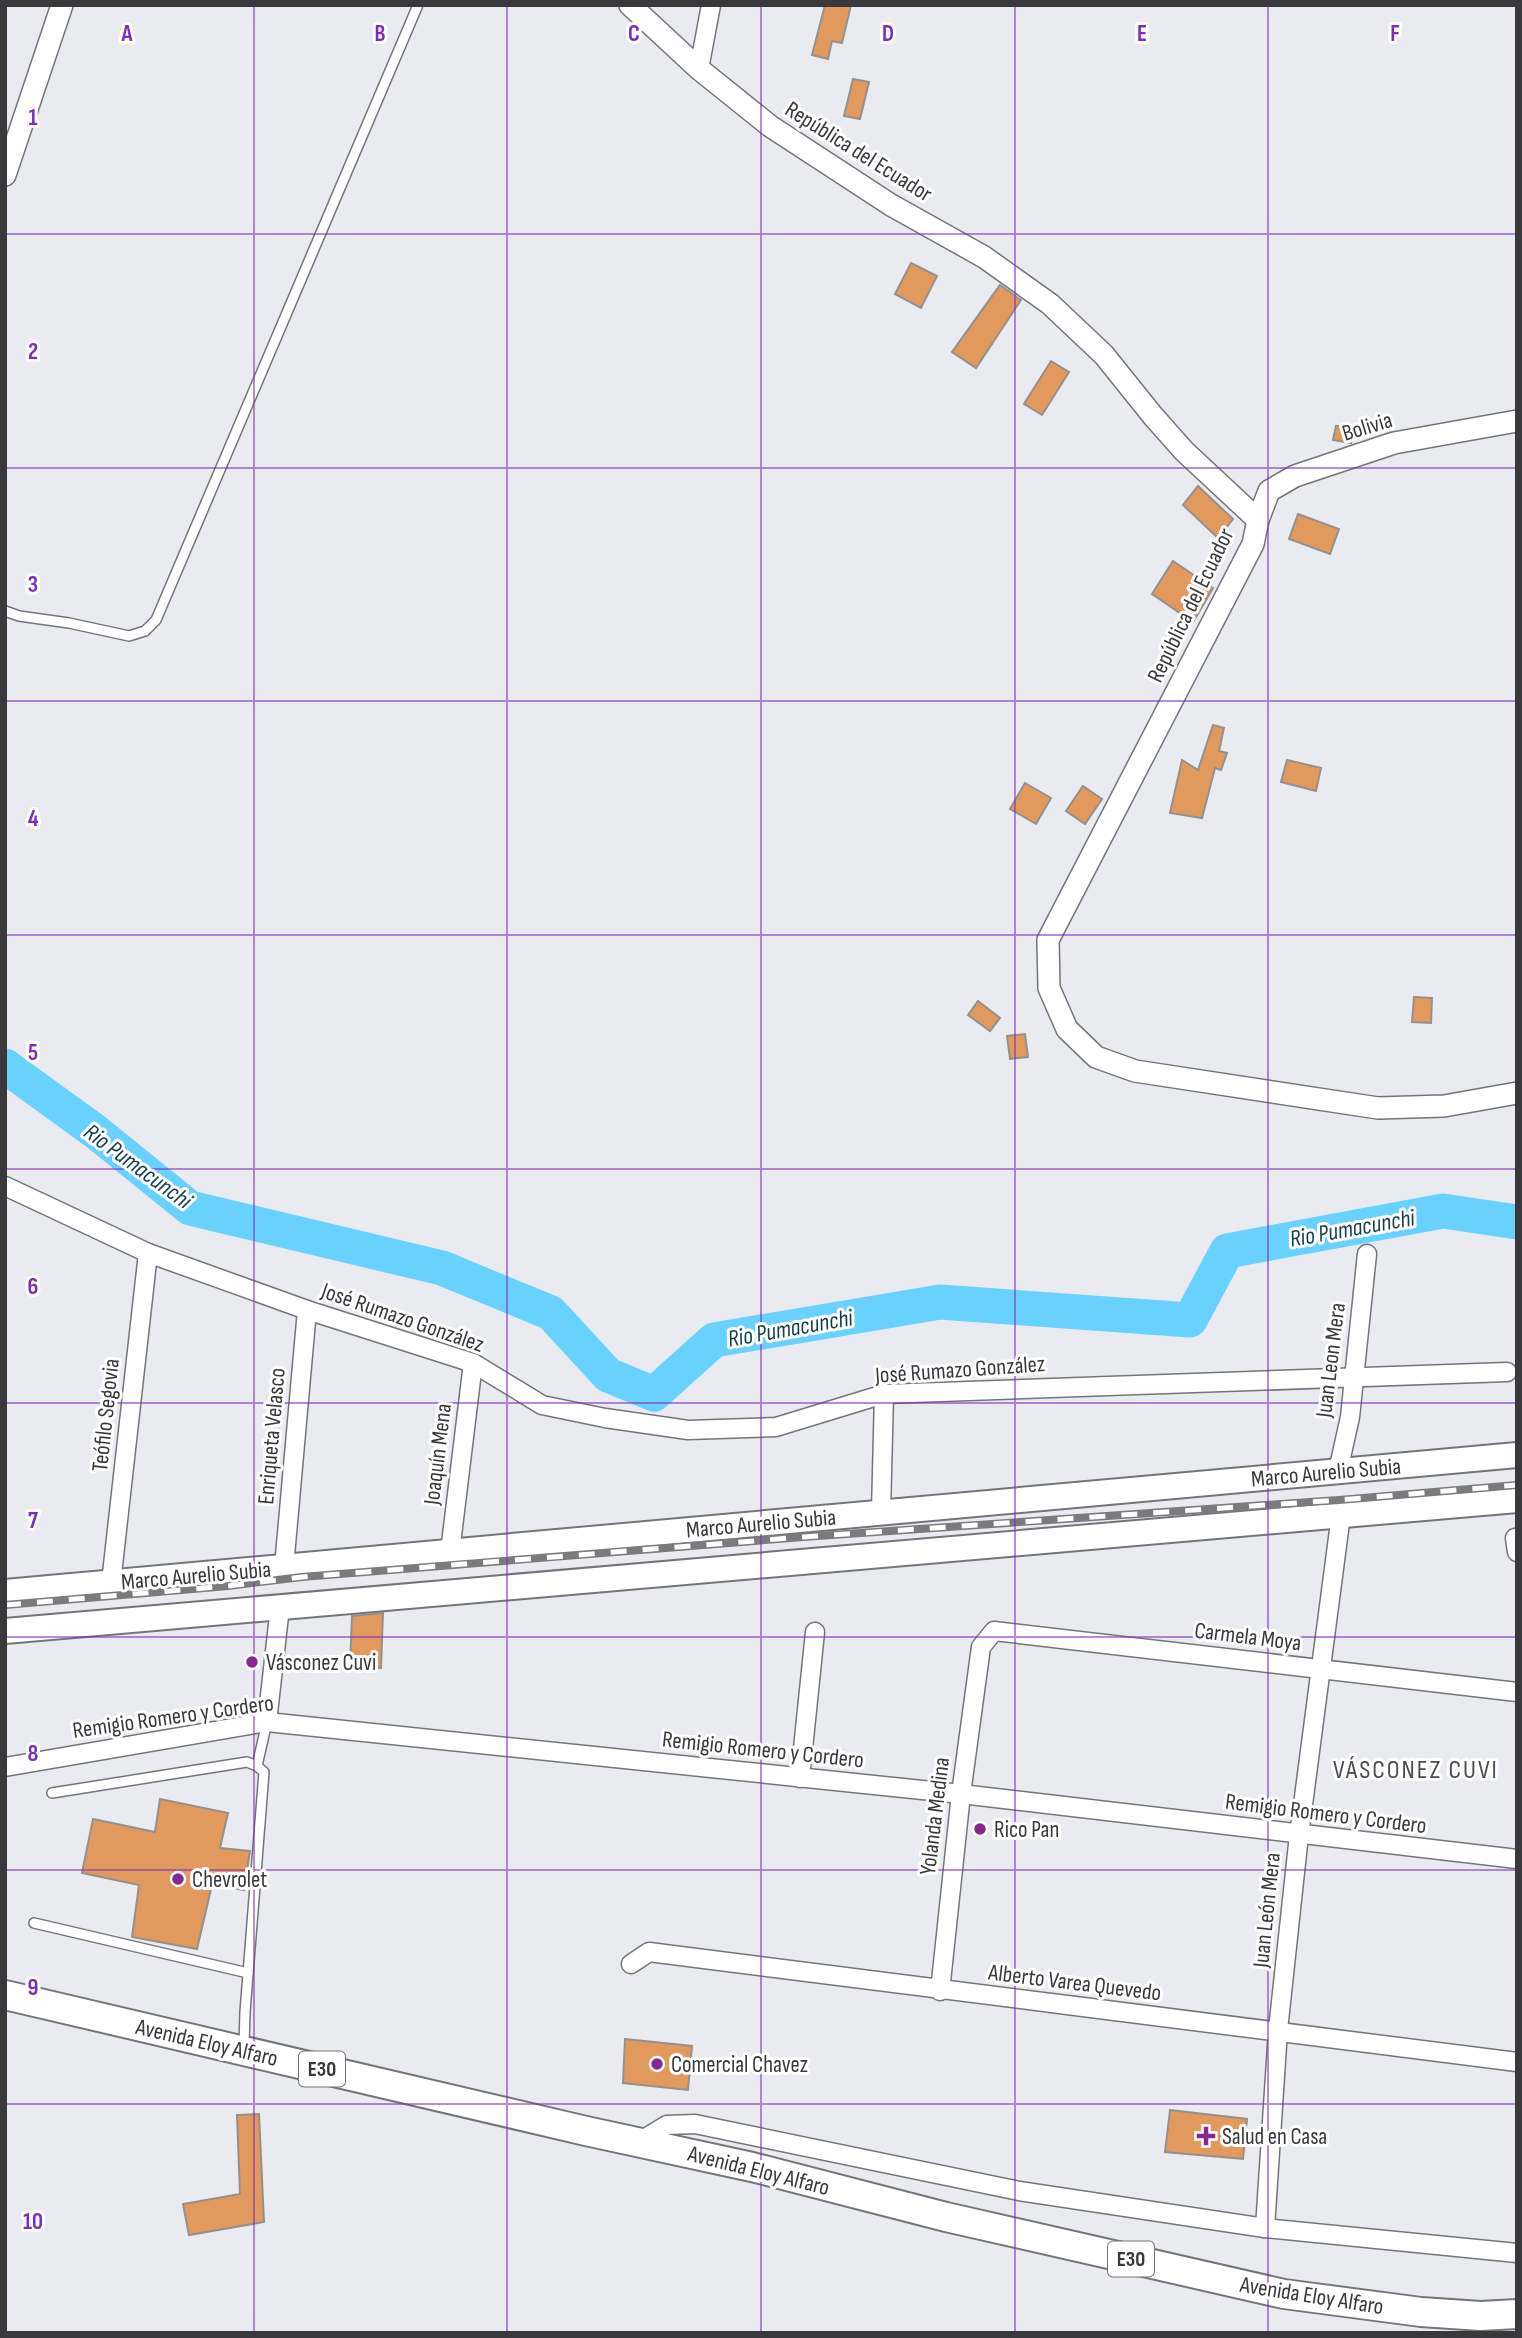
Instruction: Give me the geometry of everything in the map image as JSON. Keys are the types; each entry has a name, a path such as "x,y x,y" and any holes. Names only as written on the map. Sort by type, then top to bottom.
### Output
{"main road":[{"name":"Marco Aurelio Subia","path":"5,1592 1517,1455"},
{"name":"Marco Aurelio Subia","path":"5,1631 1517,1500"},
{"name":"Avenida Eloy Alfaro","path":"5,1994 752,2167 946,2217 1284,2294 1433,2313 1481,2316 1517,2314"}],"street":[{"path":"5,175 62,5"},
{"name":"República del Ecuador","path":"630,5 699,69 770,127 891,205 984,257 1050,304 1104,355 1184,451 1258,520 1253,544 1048,940 1049,988 1067,1029 1096,1057 1135,1072 1378,1108 1444,1106 1517,1093"},
{"path":"699,69 711,5"},
{"name":"Bolivia","path":"1258,520 1269,491 1295,476 1394,443 1517,421"},
{"name":"José Rumazo González","path":"5,1186 148,1253 307,1310 472,1363 542,1405 605,1418 688,1430 776,1427 884,1394 1507,1372"},
{"name":"Teófilo Segovia","path":"111,1583 148,1253"},
{"name":"Juan Leon Mera","path":"1338,1471 1350,1417 1367,1254"},
{"name":"Enriqueta Velasco","path":"284,1567 307,1310"},
{"name":"Joaquín Mena","path":"450,1552 472,1363"},
{"path":"881,1512 884,1394"},
{"name":"Juan León Mera","path":"1265,2228 1278,2030 1299,1835 1341,1515"},
{"path":"267,1723 279,1607"},
{"name":"Carmela Moya","path":"981,1647 994,1631 1517,1692"},
{"path":"800,1778 815,1632"},
{"name":"Yolanda Medina","path":"940,1991 961,1794 981,1647"},
{"name":"Remigio Romero y Cordero","path":"5,1767 267,1723 961,1794 1517,1859"},
{"name":"Alberto Varea Quevedo","path":"631,1964 649,1952 940,1991 1278,2030 1517,2062"},
{"path":"639,2142 667,2125 695,2124 1019,2192 1265,2228 1517,2253"}],"lane":[{"path":"5,611 19,616 129,636 145,631 156,620 418,5"},
{"path":"257,1766 267,1723"},
{"path":"52,1793 247,1762 264,1772 244,2051"},
{"path":"34,1923 248,1973"}],"building":[{"path":"825,5 851,5 842,43 832,41 828,59 812,55"},
{"path":"853,79 869,82 860,119 844,116"},
{"path":"911,263 937,276 921,308 895,294"},
{"path":"1000,285 1021,300 976,368 952,352"},
{"path":"1051,361 1069,372 1042,415 1024,404"},
{"path":"1336,426 1356,427 1351,443 1333,440"},
{"path":"1198,486 1233,519 1218,538 1183,505"},
{"path":"1298,514 1339,529 1330,554 1289,539"},
{"path":"1173,561 1213,588 1193,622 1152,594"},
{"path":"1213,725 1224,728 1219,751 1227,753 1221,770 1215,768 1202,818 1170,813 1182,760 1198,770"},
{"path":"1287,760 1321,768 1316,791 1281,782"},
{"path":"1025,783 1051,798 1036,824 1010,809"},
{"path":"1083,786 1102,799 1085,824 1066,811"},
{"path":"1414,997 1432,998 1431,1023 1412,1022"},
{"path":"978,1001 1000,1018 990,1031 968,1015"},
{"path":"1025,1034 1028,1057 1010,1059 1007,1036"},
{"path":"383,1613 381,1668 350,1667 352,1616"},
{"name":"Chevrolet","path":"160,1799 228,1813 220,1848 250,1851 244,1890 212,1885 197,1949 132,1937 139,1885 82,1873 93,1819 155,1832"},
{"name":"Comercial Chavez","path":"625,2039 692,2046 688,2090 623,2083"},
{"name":"Salud en Casa","path":"1170,2110 1247,2119 1243,2159 1165,2152"},
{"path":"259,2114 264,2222 189,2235 183,2204 240,2194 237,2115"}],"waterway":[{"name":"Rio Pumacunchi","path":"5,1066 96,1132 190,1208 442,1268 551,1313 608,1375 654,1394 714,1340 940,1302 1190,1320 1227,1251 1443,1211 1517,1222"}],"railway":[{"path":"5,1605 302,1577 803,1537 1517,1485"}],"place":[{"name":"Vásconez Cuvi","path":"252,1662"},
{"name":"Rico Pan","path":"980,1829"},
{"name":"Chevrolet","path":"178,1879"},
{"name":"Comercial Chavez","path":"657,2064"},
{"name":"Salud en Casa","path":"1206,2136"}],"district":[{"name":"VÁSCONEZ CUVI","path":"1416,1769"}]}
